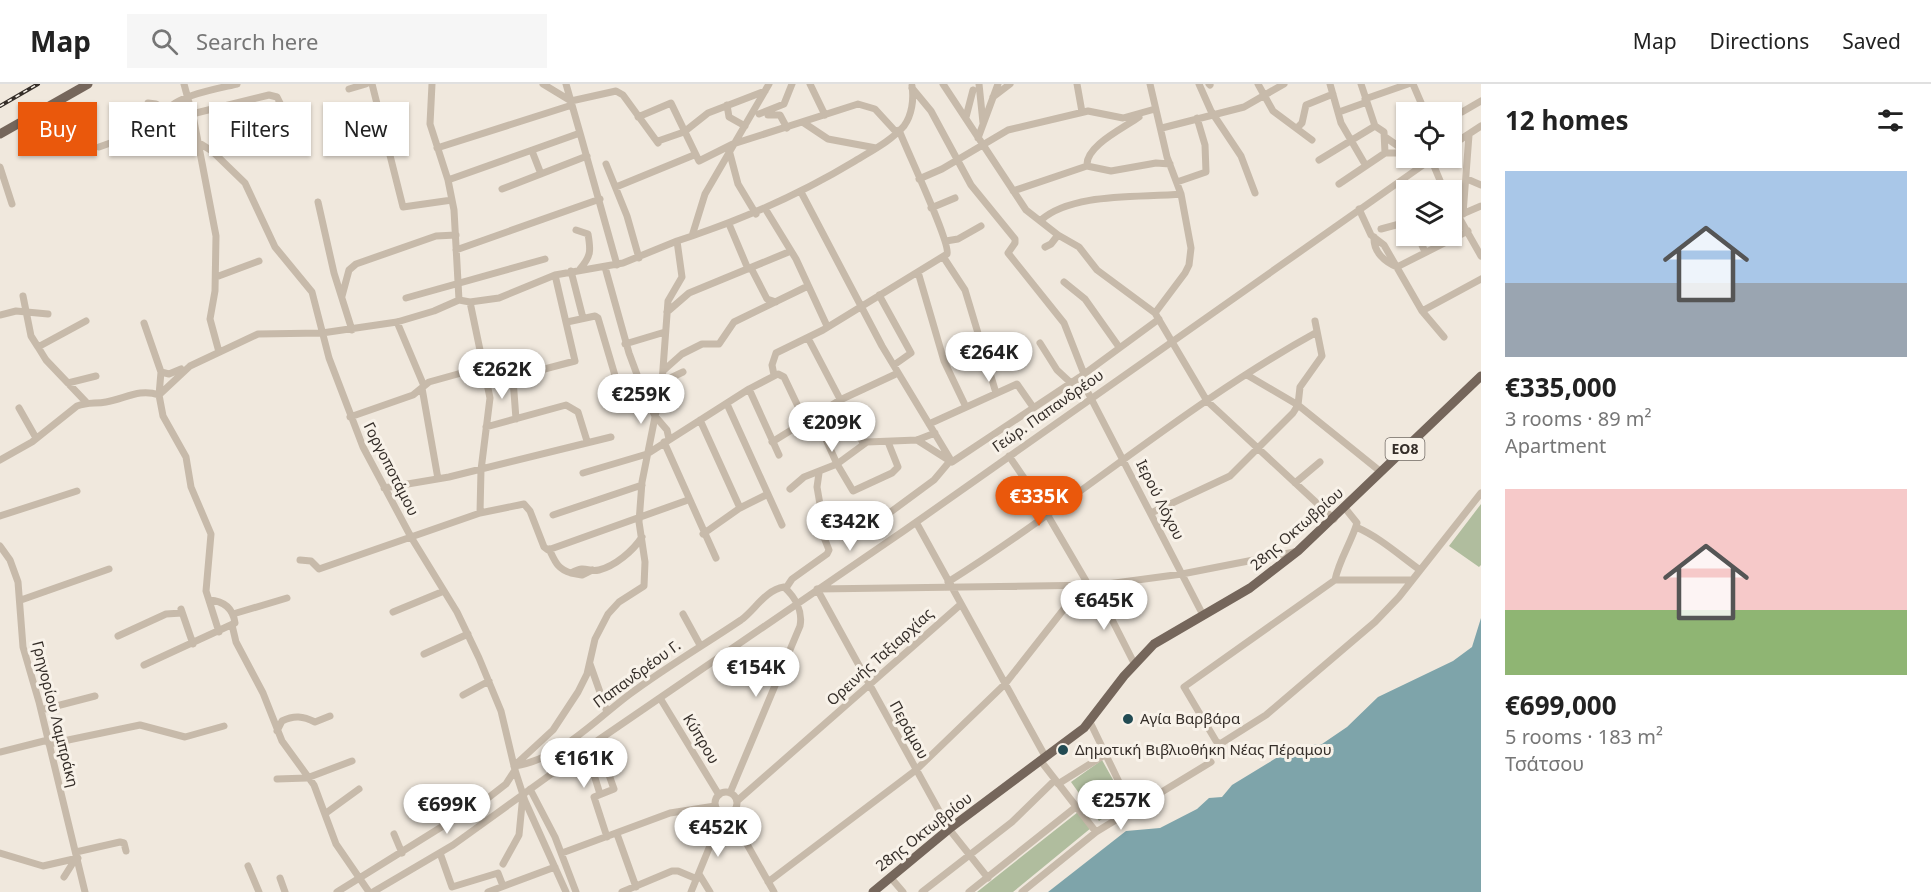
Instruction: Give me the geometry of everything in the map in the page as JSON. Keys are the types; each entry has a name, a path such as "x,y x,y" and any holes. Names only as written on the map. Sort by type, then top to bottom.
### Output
{"main road":[{"path":"0,134 88,84"},
{"name":"28ης Οκτωβρίου","path":"873,892 949,829 1090,722 1134,663 1160,639 1264,579 1298,551 1481,376"}],"street":[{"path":"184,84 189,102"},
{"path":"177,102 188,96 237,84"},
{"path":"349,89 366,84"},
{"path":"372,84 403,207 452,201"},
{"path":"432,84 430,124 448,180 452,201 459,300"},
{"path":"543,84 572,103"},
{"path":"566,84 617,264"},
{"path":"757,113 784,104 792,84"},
{"path":"810,84 825,115"},
{"path":"943,84 1026,210 1058,235 1079,247 1096,270 1157,316 1207,401 1334,519"},
{"path":"980,141 998,84"},
{"path":"993,98 1010,84"},
{"path":"1077,84 1082,112"},
{"path":"819,473 820,512 827,520 841,526 873,525 934,480 950,461 956,460 1071,383 1157,316 1180,281 1191,258 1190,235 1181,194 1170,164 1150,84"},
{"path":"1199,84 1214,115 1241,156 1255,193"},
{"path":"1258,84 1264,98 1279,117 1298,127 1312,140"},
{"path":"1162,128 1228,112 1264,98 1284,84"},
{"path":"1330,84 1341,123 1366,166"},
{"path":"1361,84 1375,126 1382,130 1385,137 1385,153"},
{"path":"1339,112 1408,84"},
{"path":"1413,84 1421,102"},
{"path":"161,372 169,374 190,366 258,334 352,330 397,322 434,312 459,300 470,302 499,298 555,275 639,258 677,241 756,214 801,192 876,148 898,132 909,117 911,86"},
{"path":"911,86 931,111 956,160"},
{"path":"957,102 976,86"},
{"path":"966,117 976,86"},
{"path":"976,86 983,126"},
{"path":"437,148 572,103 616,91 623,95 658,142 684,132 698,119 767,87"},
{"path":"692,236 702,200 731,147 757,113 767,87"},
{"path":"1298,127 1302,123 1306,105 1333,94"},
{"path":"241,102 270,95 277,97 280,102"},
{"path":"1462,112 1481,101"},
{"path":"638,117 671,103 697,160 825,115 865,104 875,109 898,132 946,241 948,249 944,258 776,354 772,364 774,375"},
{"path":"726,105 729,117 745,126"},
{"path":"1087,166 1087,156 1093,148 1155,109"},
{"path":"919,179 956,160 980,141 1008,130 1082,112 1094,111 1123,118 1144,114 1158,117"},
{"path":"757,113 780,115 787,128"},
{"path":"1177,182 1206,172 1205,145 1197,118"},
{"path":"804,123 828,139 876,148"},
{"path":"1319,160 1375,126"},
{"path":"1462,139 1481,126"},
{"path":"448,180 580,133"},
{"path":"1462,205 1467,179 1469,135"},
{"path":"197,137 216,236 216,277 210,319 219,352"},
{"path":"1385,137 1396,145"},
{"name":"Γοργοποτάμου","path":"198,142 212,151 249,189 275,248 312,292 322,333 350,417 372,469 468,634 501,711 523,794 567,892"},
{"path":"99,147 109,143"},
{"path":"731,147 738,184 756,214"},
{"path":"532,151 541,174"},
{"path":"1339,184 1385,153 1396,153"},
{"path":"616,186 694,155"},
{"path":"502,189 587,156"},
{"name":"Ιερού Λόχου","path":"956,160 971,185 1015,238 1016,243 1008,254 1064,323 1092,398 1203,615"},
{"path":"1013,191 1087,166 1111,171 1156,163 1170,164"},
{"path":"606,164 616,186 639,258"},
{"path":"0,168 12,204"},
{"name":"Γεώρ. Παπανδρέου","path":"375,891 440,853 597,741 916,522 1418,168"},
{"path":"1467,179 1481,185"},
{"path":"801,192 861,307 950,461"},
{"path":"1041,220 1060,208 1086,202 1181,194"},
{"path":"931,208 955,198"},
{"path":"456,250 600,199"},
{"path":"318,202 332,264 352,330"},
{"path":"1462,214 1481,206"},
{"path":"1359,209 1369,232 1384,245 1422,311 1444,337"},
{"path":"766,210 791,251 827,326"},
{"path":"1462,219 1481,256"},
{"path":"729,224 749,268 767,299 777,302"},
{"path":"1381,229 1396,225"},
{"path":"946,241 958,239 981,226"},
{"path":"576,230 588,234 590,256 602,267 638,379 656,416 668,430 666,441 688,500 716,558"},
{"path":"1397,267 1468,231"},
{"path":"342,296 349,270 356,264 436,236 456,235"},
{"path":"1045,247 1051,244 1058,235"},
{"path":"677,241 682,278 689,293"},
{"path":"1422,246 1425,252"},
{"path":"667,312 689,293 791,251"},
{"path":"580,269 590,256"},
{"path":"406,298 545,258"},
{"path":"944,258 965,290 996,393"},
{"path":"216,277 259,261"},
{"path":"571,271 583,318"},
{"path":"918,272 944,361 966,407"},
{"path":"487,384 575,361 555,275"},
{"path":"337,892 402,853 506,784 515,768 559,722 578,692 590,664 595,639 608,614 619,602 644,586 645,570 639,517 642,485 662,382 667,312 671,295 682,278"},
{"path":"1422,311 1481,279"},
{"path":"1064,282 1086,299 1119,347"},
{"path":"663,371 679,357 702,344 718,344 734,322 808,286"},
{"path":"879,295 911,353 894,365"},
{"path":"23,296 31,336 46,360 86,402"},
{"path":"470,302 490,398 481,470 480,513"},
{"path":"0,315 26,311 48,314"},
{"path":"567,322 595,316 598,318 620,398 624,405"},
{"path":"38,346 86,321"},
{"path":"1151,513 1230,476 1259,450 1298,405 1300,387 1322,356 1315,321"},
{"path":"144,322 161,372 159,395 163,416 186,457 191,488 211,534 206,587 219,632"},
{"path":"397,322 423,387 438,479"},
{"path":"625,344 665,332"},
{"path":"949,584 1207,401 1317,332"},
{"path":"807,338 863,443"},
{"path":"1040,343 1057,370 1071,383"},
{"path":"675,376 679,357"},
{"path":"159,395 190,366"},
{"path":"350,417 413,395 432,381 483,367"},
{"path":"638,379 662,382 683,372"},
{"path":"772,442 840,400 898,373"},
{"path":"583,473 647,454 727,404 748,388 774,375 781,374 784,377 805,421"},
{"path":"1247,375 1298,405 1381,472"},
{"path":"68,383 96,376"},
{"path":"513,379 516,419"},
{"path":"929,424 996,393 1020,385 1032,407"},
{"path":"620,398 642,388"},
{"path":"748,388 779,455"},
{"path":"0,460 36,438 69,411 86,402 108,402 138,392 159,395"},
{"path":"727,404 782,525"},
{"path":"486,427 566,405 578,411 587,441"},
{"path":"18,408 36,438"},
{"path":"816,415 850,490 856,490 898,467 888,442"},
{"path":"700,420 741,508"},
{"path":"790,489 804,477 837,464 856,452 863,443 917,440 935,433"},
{"path":"384,488 481,470 587,441 611,437"},
{"path":"917,440 950,461"},
{"path":"1009,456 1047,516 1085,586 1099,594 1134,663"},
{"path":"1295,483 1320,462"},
{"path":"553,515 642,485"},
{"path":"0,516 77,491"},
{"path":"1411,580 1335,580 1184,687 1220,744 1266,715 1348,647 1399,597 1481,493"},
{"path":"703,534 741,508 768,494"},
{"path":"549,549 688,500"},
{"path":"300,560 311,561 319,569 480,513 524,504 530,511 544,547 549,549 558,567 570,573 583,567 592,570 604,568 621,558 642,537"},
{"path":"1335,580 1337,566 1351,543 1356,527 1353,514 1345,508"},
{"name":"Παπανδρέου Γ.","path":"515,768 547,755 700,645 742,619 772,592 781,587 786,588 792,579 829,550 823,535 820,512"},
{"path":"916,522 1005,684 1042,758 1056,782 1096,832"},
{"path":"1356,527 1375,535 1392,551 1420,570"},
{"name":"Γρηγορίου Λαμπράκη","path":"0,546 16,574 21,600 22,640 85,892"},
{"path":"817,589 949,584 1085,586 1182,574 1298,551"},
{"path":"21,600 109,569"},
{"path":"768,882 916,770 1005,684 1085,586"},
{"path":"730,793 800,626 801,613 786,588"},
{"name":"Περάμου","path":"817,589 949,829 988,878"},
{"path":"393,612 444,591"},
{"path":"233,614 287,598"},
{"path":"144,665 235,623 233,614 225,604 209,600"},
{"name":"Ορεινής Ταξιαρχίας","path":"737,801 960,605"},
{"path":"118,636 166,614 181,611 193,644"},
{"path":"683,614 700,645"},
{"path":"232,625 236,642 263,693 277,731 318,793 336,844 358,879 375,891"},
{"path":"424,654 468,634"},
{"path":"590,664 608,712"},
{"path":"463,695 489,681"},
{"path":"41,710 95,696"},
{"name":"Κύπρου","path":"660,698 718,795"},
{"path":"277,731 282,721 287,718 305,717 315,722 330,716"},
{"path":"1090,722 1132,809"},
{"path":"0,752 140,725 185,737 224,726"},
{"path":"597,741 614,789 594,795 607,837"},
{"path":"586,749 600,794"},
{"path":"922,892 969,853 1012,822 1056,782 1106,754"},
{"path":"277,779 307,778 352,761"},
{"path":"1022,892 1096,832 1211,762"},
{"path":"326,813 359,789"},
{"path":"530,789 562,853 576,892"},
{"path":"715,806 718,795 730,793"},
{"path":"691,892 726,814 736,809 737,801 730,793"},
{"path":"503,864 519,835 523,794"},
{"path":"562,853 670,813 715,806 726,814 774,892"},
{"path":"969,892 1077,806"},
{"path":"394,834 402,853"},
{"path":"617,834 636,887"},
{"path":"0,853 43,866 120,842 124,843 126,851"},
{"path":"440,853 452,887 498,873 503,886"},
{"path":"64,878 77,856"},
{"path":"248,866 259,892"},
{"path":"488,892 555,867"},
{"path":"622,892 678,871 698,877 710,892"},
{"path":"280,878 285,892"},
{"path":"891,878 903,892"}],"green space":[{"path":"1481,504 1481,565 1479,567 1449,546"},
{"path":"1102,760 1126,803 1099,821 1071,782"},
{"path":"1078,812 1091,828 1013,892 977,892"}],"water":[{"path":"1481,618 1481,892 1048,892 1126,831 1160,828 1197,809 1209,798 1222,797 1232,785 1296,746 1322,744 1347,727 1378,697 1453,661 1472,647"}],"railway":[{"path":"0,106 38,84"}],"place":[{"name":"Αγία Βαρβάρα","path":"1128,719"},
{"name":"Δημοτική Βιβλιοθήκη Νέας Πέραμου","path":"1063,750"}]}
